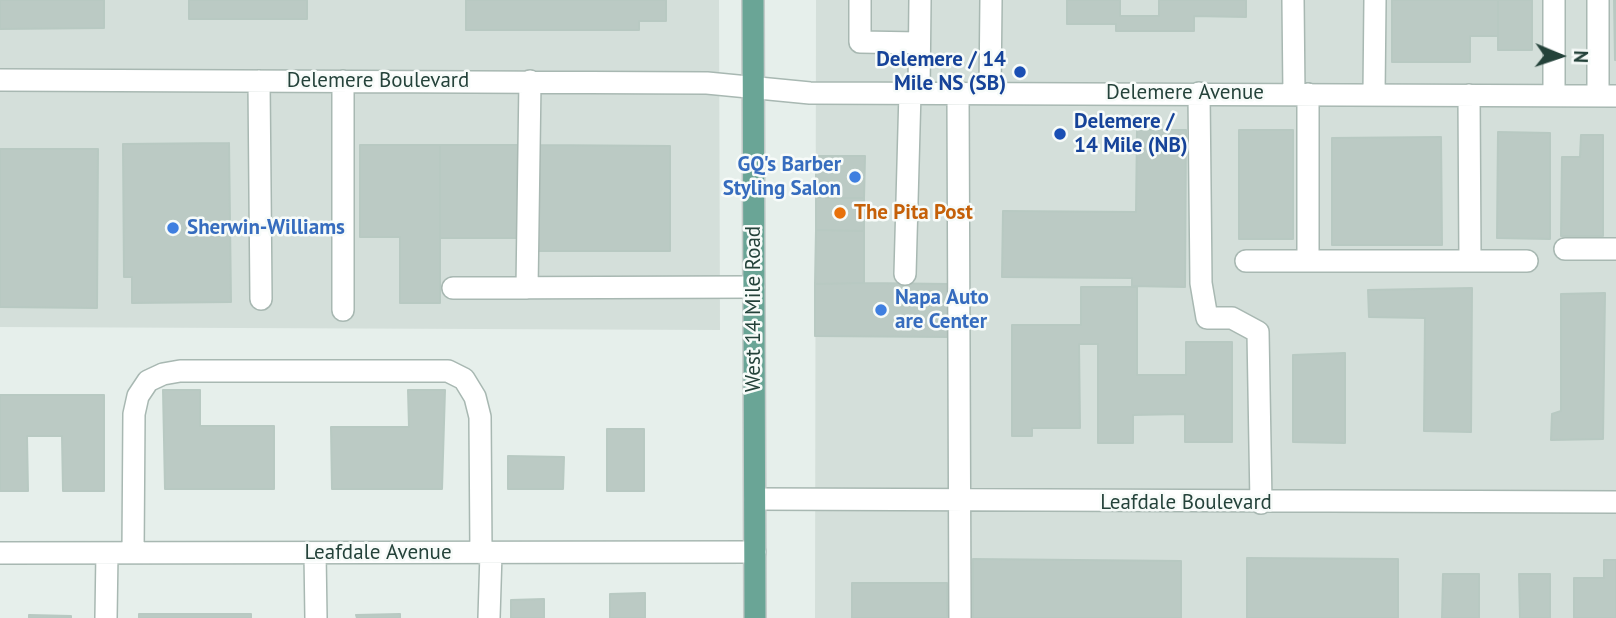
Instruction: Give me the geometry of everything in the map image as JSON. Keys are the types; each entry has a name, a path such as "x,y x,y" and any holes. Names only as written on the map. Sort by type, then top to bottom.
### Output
{"main road":[{"name":"West 14 Mile Road","path":"753,0 755,618"}],"street":[{"path":"860,0 860,42 919,43"},
{"path":"905,274 920,0"},
{"path":"990,92 991,0"},
{"path":"1293,0 1301,94 1308,261"},
{"path":"1374,94 1375,0"},
{"path":"1554,0 1554,95"},
{"path":"1598,0 1607,96"},
{"name":"Delemere Boulevard","path":"0,80 707,83 755,89"},
{"path":"260,81 261,299"},
{"path":"343,81 343,310"},
{"path":"527,288 530,81"},
{"name":"Delemere Avenue","path":"755,89 810,93 1607,96"},
{"path":"958,92 960,618"},
{"path":"1199,93 1201,283 1207,318 1232,318 1258,332 1261,503"},
{"path":"1469,95 1470,261"},
{"path":"1565,249 1616,249"},
{"path":"1246,261 1527,261"},
{"path":"453,288 754,287"},
{"path":"133,553 134,414 138,397 148,380 180,371 448,371 464,379 475,397 481,417 489,618"},
{"name":"Leafdale Boulevard","path":"755,499 1261,503 1616,502"},
{"name":"Leafdale Avenue","path":"0,553 755,551"},
{"path":"106,618 107,553"},
{"path":"315,553 316,618"}],"shaded area":[{"path":"0,0 719,0 720,330 0,327"},
{"path":"816,0 1616,0 1616,618 815,618"}],"building":[{"path":"0,0 104,0 104,28 0,29"},
{"path":"189,0 307,0 307,19 189,19"},
{"path":"466,0 666,0 666,21 639,21 639,30 466,30"},
{"path":"1067,0 1120,0 1120,16 1159,16 1159,0 1246,0 1246,17 1194,16 1194,31 1116,31 1116,24 1067,24"},
{"path":"1392,0 1498,0 1498,36 1470,36 1470,62 1392,62"},
{"path":"1498,0 1532,0 1532,50 1498,50"},
{"path":"1616,0 1616,60 1615,60"},
{"path":"1137,130 1186,130 1185,287 1132,286 1132,278 1002,277 1003,211 1136,212"},
{"path":"1239,130 1293,130 1293,239 1239,239"},
{"path":"1498,132 1550,133 1550,239 1497,238"},
{"path":"1581,135 1603,135 1603,236 1561,236 1562,157 1580,157"},
{"path":"1441,137 1442,245 1332,245 1332,138"},
{"path":"229,143 231,302 132,303 132,277 124,277 123,144"},
{"path":"360,145 440,145 440,303 400,303 400,237 360,237"},
{"path":"440,145 518,145 518,238 440,238"},
{"path":"537,145 670,146 670,251 536,251"},
{"path":"0,149 98,149 97,308 0,307"},
{"path":"816,156 865,156 864,198 816,198"},
{"path":"816,198 864,198 864,231 816,230"},
{"path":"816,230 864,231 864,283 815,284"},
{"path":"815,284 949,284 949,337 815,336"},
{"path":"1081,287 1137,287 1137,375 1186,375 1186,342 1232,342 1232,442 1185,442 1185,414 1133,415 1133,443 1098,443 1098,344 1079,344 1080,428 1032,428 1032,436 1012,436 1012,325 1081,325"},
{"path":"1472,288 1471,432 1424,431 1425,318 1369,317 1368,290"},
{"path":"1605,293 1603,439 1551,440 1552,414 1561,411 1561,294"},
{"path":"1345,353 1345,443 1293,442 1293,355"},
{"path":"163,390 200,390 200,426 274,426 274,489 165,489"},
{"path":"408,390 445,390 442,489 332,489 331,427 409,427"},
{"path":"0,395 104,395 104,491 63,491 62,436 27,436 28,491 0,491"},
{"path":"607,429 644,429 644,491 607,491"},
{"path":"508,456 564,457 563,489 508,489"},
{"path":"1247,558 1398,559 1398,618 1247,618"},
{"path":"973,559 1181,561 1181,618 973,618"},
{"path":"1604,560 1616,560 1616,618 1574,618 1574,578 1604,578"},
{"path":"1443,574 1479,574 1479,618 1442,618"},
{"path":"1519,574 1550,574 1550,618 1520,618"},
{"path":"852,583 947,583 947,618 852,618"},
{"path":"645,593 645,618 610,618 610,594"},
{"path":"544,599 544,618 511,618 511,600"},
{"path":"139,614 251,614 251,618 139,618"},
{"path":"400,614 400,618 357,618 356,615"},
{"path":"29,615 71,616 71,618 29,618"}],"place":[{"name":"Delemere / 14 Mile NS (SB)","path":"1020,72"},
{"name":"Delemere / 14 Mile (NB)","path":"1060,134"},
{"name":"GQ's Barber Styling Salon","path":"855,177"},
{"name":"The Pita Post","path":"840,213"},
{"name":"Sherwin-Williams","path":"173,228"},
{"name":"Napa Auto are Center","path":"881,310"}]}
